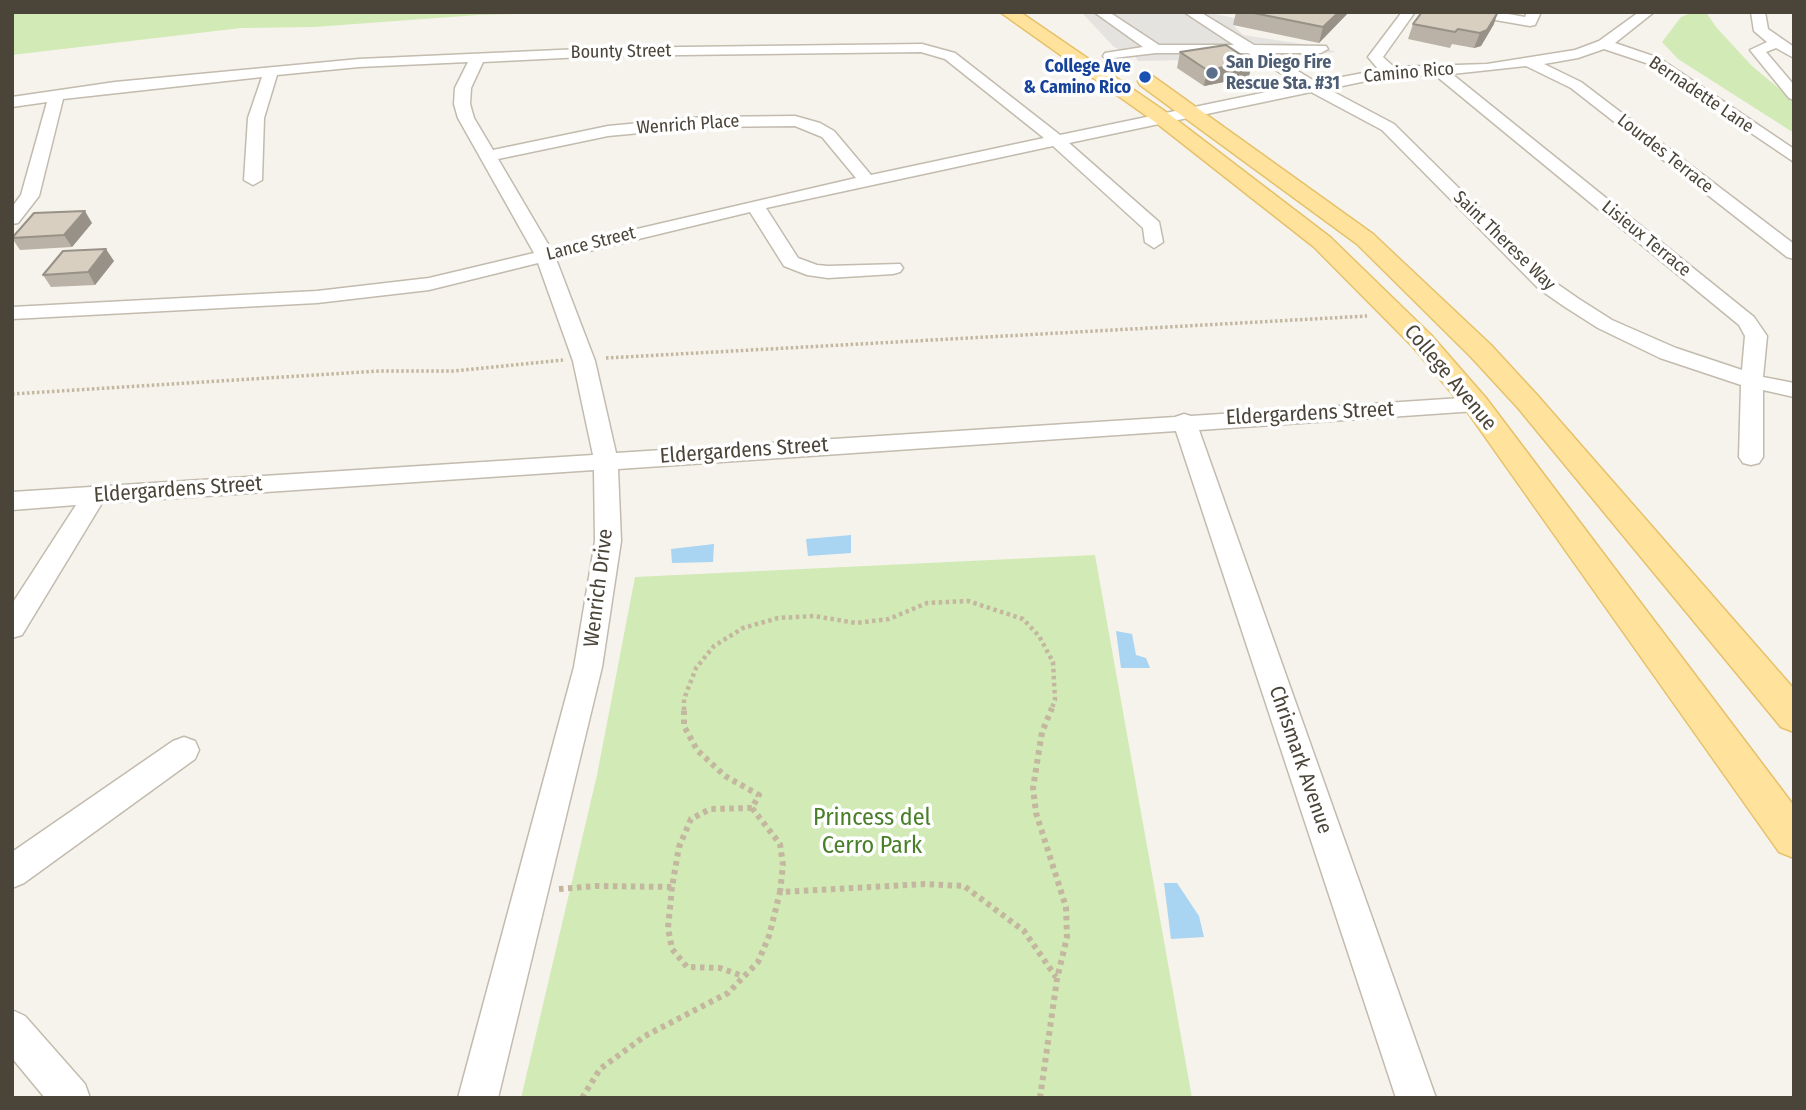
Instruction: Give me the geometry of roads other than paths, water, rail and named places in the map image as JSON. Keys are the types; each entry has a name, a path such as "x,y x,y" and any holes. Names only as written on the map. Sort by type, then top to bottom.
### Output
{"main road":[{"name":"College Avenue","path":"1008,12 1161,118 1322,242 1422,341 1476,404 1794,839"},
{"name":"College Avenue","path":"1105,52 1192,111 1365,239 1481,351 1528,402 1794,716"}],"street":[{"path":"1100,12 1156,49"},
{"name":"Saint Therese Way","path":"1190,12 1313,87 1388,127 1546,285 1605,324 1668,353 1752,381 1794,390"},
{"path":"1390,72 1375,57 1409,12"},
{"path":"1472,12 1530,22 1534,12"},
{"name":"Camino Rico","path":"1161,118 1390,72 1487,68 1578,54 1604,44 1648,12"},
{"path":"1758,12 1761,31 1794,54"},
{"path":"1776,43 1757,50 1794,95"},
{"name":"Bernadette Lane","path":"1604,44 1654,61 1794,157"},
{"name":"Bounty Street","path":"12,102 55,95 359,63 603,52 922,48 950,56 1056,140 1152,226 1154,242"},
{"path":"1105,52 1156,49 1321,50"},
{"name":"Wenrich Drive","path":"478,57 463,88 462,104 466,118 545,255 583,359 606,460 608,541 588,667 478,1098"},
{"name":"Lourdes Terrace","path":"1531,63 1576,85 1794,253"},
{"name":"Lisieux Terrace","path":"1437,69 1747,321 1756,336 1752,381 1751,457"},
{"path":"253,180 256,118 271,71"},
{"path":"12,219 30,195 55,95"},
{"name":"Lance Street","path":"12,313 317,297 429,284 755,205 1161,118"},
{"name":"Wenrich Place","path":"488,156 608,131 703,122 795,121 814,126 828,134 866,180"},
{"path":"755,205 791,262 814,271 828,272 892,268"},
{"name":"Eldergardens Street","path":"12,501 1184,421 1476,404"},
{"name":"Chrismark Avenue","path":"1184,421 1416,1098"},
{"path":"12,627 95,495"},
{"path":"12,872 184,750"},
{"path":"12,1029 71,1098"}],"water":[{"path":"851,535 851,553 808,556 806,539"},
{"path":"714,544 713,562 672,563 671,549"},
{"path":"1116,631 1132,634 1136,655 1146,658 1150,668 1121,668"},
{"path":"1164,883 1177,883 1199,916 1204,937 1171,939"}],"place":[{"name":"San Diego Fire Rescue Sta. #31","path":"1212,73"},
{"name":"College Ave & Camino Rico","path":"1145,77"}],"park label":[{"name":"Princess del Cerro Park","path":"872,832"}]}
